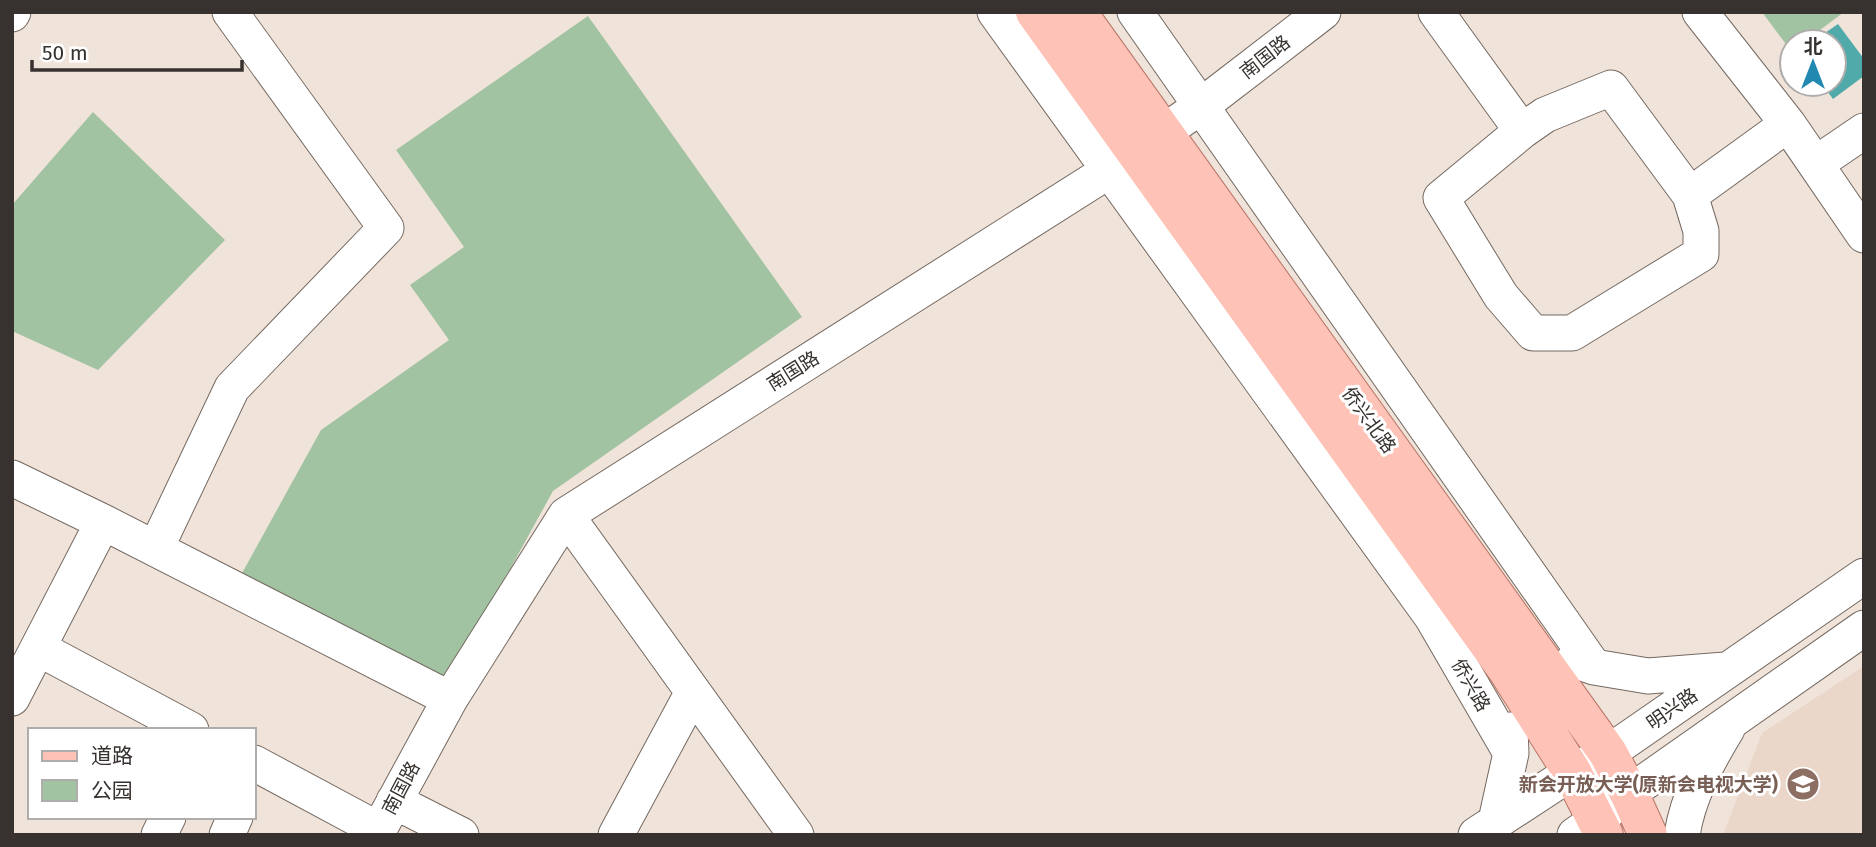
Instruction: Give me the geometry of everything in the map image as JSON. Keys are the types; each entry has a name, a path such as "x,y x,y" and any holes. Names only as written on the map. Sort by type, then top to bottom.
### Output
{"main road":[{"name":"侨兴北路","path":"1035,12 1136,151 1519,657 1608,753 1648,835"},
{"name":"侨兴北路","path":"1077,12 1136,151 1495,596 1519,657 1572,772 1592,830"}],"street":[{"path":"156,548 232,388 386,228 230,12"},
{"name":"侨兴北路","path":"995,12 1136,151 1432,617"},
{"path":"1135,12 1594,667"},
{"name":"南国路","path":"383,822 450,699 566,515 1136,151 1201,106 1323,12"},
{"path":"1436,12 1522,131"},
{"path":"1700,12 1788,124 1864,235"},
{"path":"1611,88 1690,195 1701,231 1701,254 1572,333 1533,333 1501,296 1441,198 1545,115 1611,88"},
{"path":"1690,195 1788,124"},
{"path":"1816,163 1864,131"},
{"path":"12,478 156,548 450,699"},
{"path":"566,515 796,835"},
{"path":"12,698 103,522"},
{"path":"1495,596 1526,571"},
{"name":"明兴路","path":"1486,828 1572,772 1608,753 1864,576"},
{"name":"侨兴路","path":"1432,617 1511,753"},
{"path":"1592,830 1629,793 1864,628"},
{"path":"38,648 187,728"},
{"path":"1486,828 1511,753 1519,657 1648,676 1729,669"},
{"path":"616,835 693,692"},
{"path":"1682,835 1694,790 1732,720"},
{"path":"256,770 383,822 461,835"},
{"path":"159,835 167,819"},
{"path":"227,835 234,819"}],"shaded area":[{"name":"新会开放大学(原新会电视大学)","path":"1864,666 1864,835 1723,835 1762,733"}],"green space":[{"path":"1762,12 1844,12 1823,28 1778,28 1778,34"},
{"path":"588,16 802,317 553,491 445,687 241,575 321,430 449,340 410,285 464,247 396,150"},
{"path":"93,112 225,240 98,370 12,331 12,205"}],"water":[{"path":"1848,37 1864,59 1864,76 1848,88"}],"place":[{"name":"新会开放大学(原新会电视大学)","path":"1803,784"}]}
